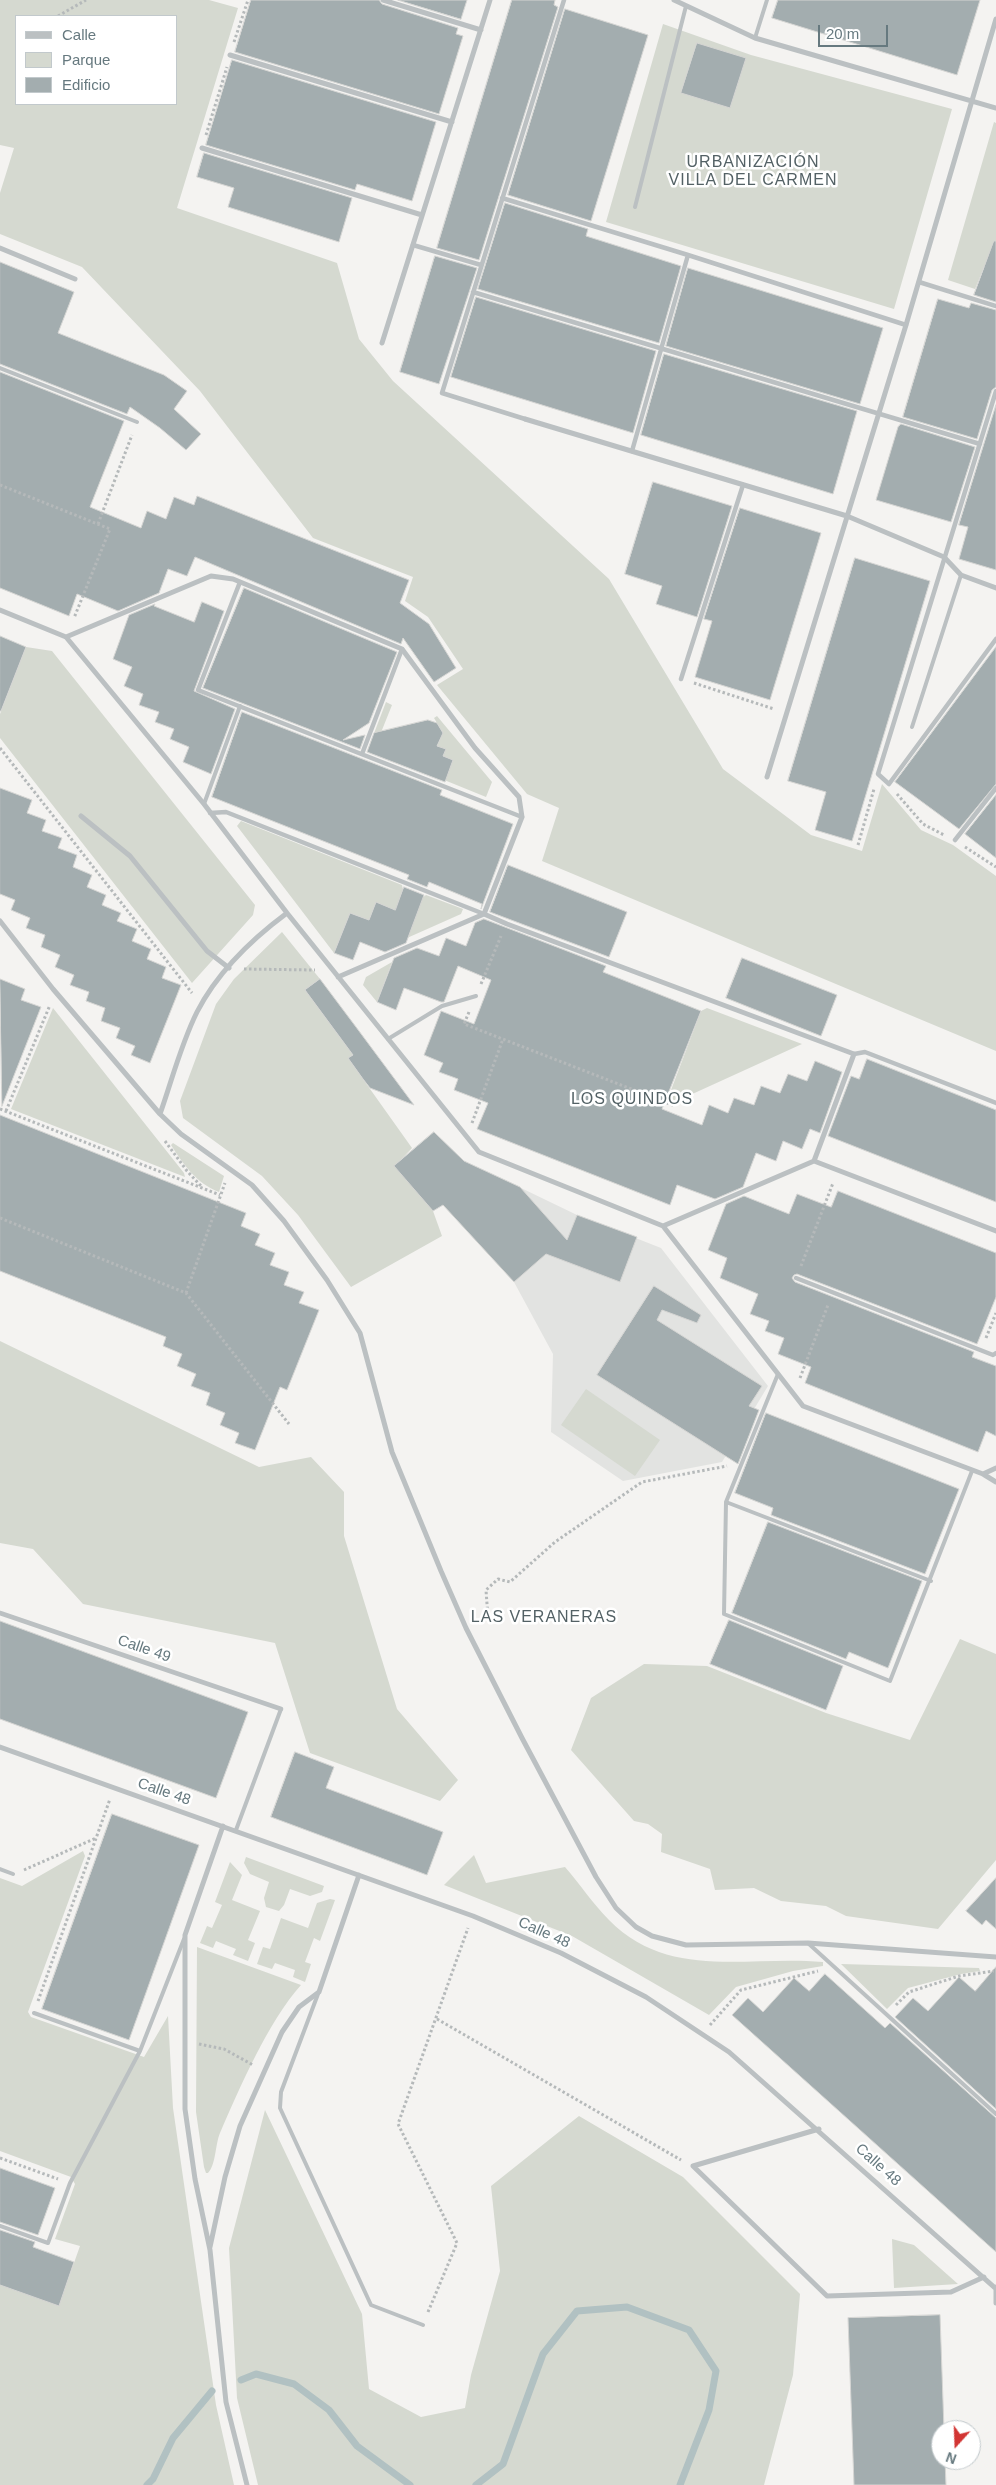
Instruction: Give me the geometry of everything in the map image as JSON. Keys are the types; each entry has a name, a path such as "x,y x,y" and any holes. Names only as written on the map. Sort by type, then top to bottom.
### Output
{"street":[{"path":"383,0 481,30"},
{"path":"382,343 490,0"},
{"path":"564,0 442,394 847,516 944,558 961,575 996,588"},
{"path":"674,0 755,38 996,108"},
{"path":"767,778 919,282 996,19"},
{"path":"230,55 452,122"},
{"path":"202,148 422,215"},
{"path":"502,198 906,325"},
{"path":"413,245 481,265"},
{"path":"0,248 76,279"},
{"path":"632,451 688,255"},
{"path":"919,282 996,306"},
{"path":"473,292 980,444"},
{"path":"996,390 878,774 889,784 996,639"},
{"path":"681,679 743,485"},
{"path":"66,637 211,576 240,582 402,649 475,748 519,797 522,818 484,914 338,977"},
{"path":"240,582 198,690 522,818"},
{"path":"0,610 66,637 204,804 287,913 479,1152 663,1226 804,1406 983,1474 996,1482"},
{"path":"362,754 402,649"},
{"path":"955,840 996,788"},
{"path":"210,813 226,812 506,924 854,1054 865,1052 996,1103"},
{"path":"81,816 130,856 207,951 229,968"},
{"path":"160,1114 202,1005 229,968 262,931 287,913"},
{"path":"0,922 160,1114 181,1134 252,1185 284,1221 327,1280 360,1333 392,1452 466,1628 596,1877 616,1908 636,1927 652,1936 686,1945 808,1943 996,1957"},
{"path":"814,1161 854,1054"},
{"path":"663,1226 814,1161 996,1231"},
{"path":"796,1278 993,1355 996,1354"},
{"path":"983,1474 996,1468"},
{"name":"Calle 49","path":"0,1613 281,1709"},
{"name":"Calle 48","path":"0,1747 473,1916 561,1953 646,1997 729,2052 819,2129 996,2287"},
{"path":"223,1826 185,1934 185,2109 210,2250 226,2402 247,2485"},
{"path":"210,2250 225,2177 240,2126 282,2032 299,2007 318,1992 359,1875"},
{"path":"819,2129 692,2166 827,2296 952,2292 984,2277"},
{"path":"996,2287 996,2303"}],"lane":[{"path":"755,38 767,0"},
{"path":"635,207 686,6"},
{"path":"0,368 137,422"},
{"path":"912,727 961,575"},
{"path":"204,804 240,706"},
{"path":"388,1039 442,1006 476,996"},
{"path":"778,1374 726,1502 724,1614 890,1681 931,1581 972,1471"},
{"path":"726,1502 931,1581"},
{"path":"236,1830 281,1709"},
{"path":"0,1870 13,1874"},
{"path":"0,2226 48,2243 70,2183 140,2051 185,1934"},
{"path":"808,1943 996,2114"},
{"path":"318,1992 281,2092 280,2108 370,2305 423,2325"},
{"path":"34,2013 140,2051"}],"path":[{"path":"60,15 86,0"},
{"path":"202,148 248,0"},
{"path":"98,524 137,422"},
{"path":"0,485 110,529 66,637"},
{"path":"681,679 786,713"},
{"path":"0,748 202,1005"},
{"path":"858,845 878,774"},
{"path":"889,784 923,824 955,840 996,867"},
{"path":"506,924 464,1024 675,1106"},
{"path":"229,968 334,971"},
{"path":"6,1111 56,991"},
{"path":"467,1137 503,1039"},
{"path":"0,1109 220,1195 186,1293"},
{"path":"166,1120 161,1135 187,1171 203,1188"},
{"path":"796,1278 838,1170"},
{"path":"0,1218 186,1293 289,1424"},
{"path":"794,1394 833,1293"},
{"path":"981,1350 996,1313"},
{"path":"466,1628 488,1618 486,1590 498,1579 510,1582 554,1542 642,1482 724,1466 740,1466"},
{"path":"34,2013 114,1788"},
{"path":"13,1874 96,1837"},
{"path":"423,2325 457,2242 398,2124 473,1916"},
{"path":"703,2034 741,1990 793,1976 836,1968"},
{"path":"887,2014 909,1992 959,1976 991,1973 996,1969"},
{"path":"437,2019 692,2166"},
{"path":"185,2043 207,2044 224,2049 264,2072"},
{"path":"0,2158 70,2183"}],"shaded area":[{"path":"519,1187 577,1215 661,1248 768,1386 722,1462 623,1481 551,1432 553,1354 514,1282 475,1238 511,1204"}],"green space":[{"path":"0,0 209,0 238,8 177,208 337,263 359,339 393,381 609,579 723,769 811,835 862,851 882,784 921,830 953,845 996,876 996,1051 542,861 559,808 527,794 437,685 463,669 428,617 405,601 413,577 313,538 200,391 82,267 0,234 0,193 14,148 0,145"},
{"path":"663,24 751,55 952,109 894,309 606,222"},
{"path":"994,122 996,123 996,271 984,267 975,289 948,280"},
{"path":"26,647 52,651 255,905 253,915 192,983 0,738 0,714"},
{"path":"386,702 392,705 376,745 448,773 453,760 443,756 445,749 437,746 443,733 434,718 437,716 492,782 486,797 368,749"},
{"path":"241,821 402,885 403,890 395,910 376,902 369,920 350,913 334,953 237,826"},
{"path":"426,895 463,909 461,914 407,938 422,898"},
{"path":"282,932 320,979 305,990 353,1055 348,1058 412,1148 395,1166 433,1211 442,1236 351,1287 298,1215 262,1176 183,1118 180,1101 216,1004 234,979"},
{"path":"392,962 377,1002 363,985 366,977"},
{"path":"53,1008 184,1173 185,1177 11,1109"},
{"path":"707,1008 802,1044 677,1101 668,1098 701,1011"},
{"path":"173,1143 224,1176 219,1192 204,1184 191,1173 171,1145"},
{"path":"0,1341 259,1467 311,1457 344,1492 344,1536 397,1709 458,1780 440,1801 310,1753 275,1643 83,1604 33,1549 0,1543"},
{"path":"586,1389 660,1440 635,1476 561,1425"},
{"path":"960,1639 996,1654 996,1860 938,1929 846,1916 826,1906 781,1901 754,1888 715,1890 710,1869 661,1852 662,1834 648,1824 634,1821 571,1750 591,1698 644,1664 707,1666 826,1713 910,1740"},
{"path":"83,1851 85,1856 28,2012 31,2017 144,2057 168,2016 173,2108 216,2405 234,2485 0,2485 0,2285 59,2305 80,2246 55,2239 75,2184 71,2177 0,2151 0,1878 22,1886"},
{"path":"474,1855 486,1883 565,1867 609,1920 632,1939 657,1951 683,1958 710,1961 823,1962 823,1966 793,1971 736,1987 709,2015 572,1936 444,1885"},
{"path":"246,1857 324,1886 322,1892 310,1896 290,1889 284,1905 279,1911 266,1907 264,1898 269,1882 250,1874 244,1863"},
{"path":"230,1862 242,1875 232,1900 260,1911 248,1940 255,1943 248,1961 233,1955 236,1949 216,1941 213,1948 200,1943 207,1926 212,1928 222,1905 215,1902"},
{"path":"330,1899 335,1900 320,1941 314,1938 305,1962 311,1964 305,1982 293,1977 295,1970 275,1963 272,1969 257,1964 263,1947 270,1949 281,1918 308,1928 317,1903"},
{"path":"197,1947 301,1985 277,2017 236,2096 218,2138 213,2165 208,2173 206,2173 204,2167 196,2112"},
{"path":"841,1964 979,1968 980,1971 908,1988 887,2009"},
{"path":"265,2110 362,2314 369,2389 421,2417 465,2408 471,2375 500,2271 491,2186 579,2116 683,2177 800,2294 793,2375 764,2485 258,2485 237,2398 229,2248"},
{"path":"892,2239 914,2245 958,2284 894,2288"}],"building":[{"path":"251,0 379,0 382,4 458,28 456,34 463,36 439,114 235,52"},
{"path":"398,0 467,0 461,19"},
{"path":"512,0 555,0 554,5 558,7 479,260 437,248"},
{"path":"778,0 980,0 957,75 772,18"},
{"path":"565,9 648,35 591,221 508,195"},
{"path":"697,43 746,58 730,108 681,93"},
{"path":"232,60 436,122 412,201 357,184 355,190 206,145"},
{"path":"204,153 352,198 339,242 228,207 234,188 197,177"},
{"path":"505,203 588,229 586,236 681,266 659,343 478,289"},
{"path":"994,241 996,241 996,302 974,295"},
{"path":"435,256 477,268 439,384 400,372"},
{"path":"0,262 74,292 58,333 164,375 187,391 174,409 201,434 186,450 160,428 130,407 127,414 0,364"},
{"path":"688,268 883,328 860,404 666,346"},
{"path":"476,297 656,351 633,433 451,377"},
{"path":"938,299 969,308 971,303 996,310 996,387 992,390 977,439 903,417"},
{"path":"664,354 857,411 833,494 641,435"},
{"path":"0,372 124,421 90,507 141,528 147,511 166,519 174,497 194,505 197,496 409,580 400,603 429,624 456,668 434,682 403,638 401,644 195,557 187,576 168,569 159,593 118,611 77,594 69,616 0,588"},
{"path":"996,405 996,570 959,559 968,527 959,525"},
{"path":"901,424 975,447 951,522 876,500 898,427"},
{"path":"653,482 732,506 697,617 656,604 662,586 625,574"},
{"path":"740,508 821,533 770,700 695,677 712,621 704,619"},
{"path":"855,558 930,581 852,841 815,830 826,792 788,781"},
{"path":"244,588 397,652 369,723 343,740 365,735 360,749 203,688"},
{"path":"202,602 224,611 194,691 235,709 211,774 183,762 189,747 170,739 174,729 155,722 159,712 139,705 143,694 124,686 132,667 113,659 129,615 155,604 154,606 194,622"},
{"path":"0,636 26,647 1,711 0,711"},
{"path":"996,647 996,784 959,829 895,782"},
{"path":"242,712 442,790 440,795 513,824 481,909 482,904 429,882 427,887 407,879 409,875 212,797"},
{"path":"428,720 437,723 443,733 437,746 446,749 443,756 453,760 445,782 367,752 374,733"},
{"path":"0,788 32,800 27,813 46,820 42,831 62,838 58,848 77,855 73,867 92,875 87,887 106,895 102,905 121,913 117,921 137,929 132,941 151,949 147,959 166,967 162,978 181,985 150,1063 131,1055 135,1046 116,1038 120,1028 101,1021 105,1008 86,1001 89,992 70,985 74,975 55,967 60,955 41,947 45,935 26,928 30,918 11,910 15,900 0,894"},
{"path":"996,795 996,858 965,834"},
{"path":"508,865 627,912 609,957 490,912"},
{"path":"404,887 424,895 406,943 385,952 360,942 353,960 334,953 350,913 369,920 376,902 395,910"},
{"path":"484,919 606,966 603,972 701,1011 662,1109 702,1125 709,1105 728,1113 734,1098 754,1105 761,1086 780,1093 788,1074 807,1081 815,1061 842,1072 820,1133 810,1129 802,1149 783,1141 776,1161 756,1153 743,1187 715,1199 677,1185 670,1205 477,1129 488,1103 454,1090 458,1079 439,1072 443,1063 424,1055 441,1011 474,1024 491,980 458,966 444,1002 404,988 396,1010 377,1002 394,958 417,948 439,956 446,938 466,946 475,923"},
{"path":"742,958 837,995 821,1036 726,998"},
{"path":"0,979 25,989 21,1000 41,1007 2,1106"},
{"path":"320,979 414,1105 370,1088 363,1079 348,1058 353,1055 305,990"},
{"path":"867,1059 996,1110 996,1202 828,1136 851,1076 859,1079"},
{"path":"0,1115 246,1213 241,1226 260,1234 255,1245 275,1253 270,1265 289,1272 284,1285 304,1292 299,1303 319,1310 287,1390 280,1387 255,1450 235,1443 239,1433 220,1425 225,1413 206,1405 210,1393 191,1386 196,1374 177,1366 182,1354 163,1346 166,1337 0,1271"},
{"path":"434,1132 464,1161 520,1187 567,1240 577,1215 637,1237 620,1282 546,1254 514,1282 443,1205 433,1211 394,1166"},
{"path":"838,1191 996,1253 996,1297 977,1344 797,1274 792,1278 795,1282 974,1352 972,1357 996,1366 996,1436 986,1431 978,1452 805,1383 811,1367 778,1354 784,1338 765,1331 769,1321 750,1314 758,1294 720,1278 727,1258 708,1250 726,1204 744,1196 789,1214 797,1194 831,1207"},
{"path":"654,1286 701,1315 697,1323 662,1310 657,1320 762,1386 749,1406 759,1410 738,1464 597,1375"},
{"path":"766,1413 959,1489 925,1574 771,1515 773,1508 735,1493"},
{"path":"768,1522 922,1581 888,1668 849,1652 846,1659 732,1613"},
{"path":"729,1620 843,1666 826,1710 710,1664"},
{"path":"0,1621 248,1712 216,1798 0,1719"},
{"path":"295,1752 334,1767 326,1788 443,1832 427,1875 271,1817"},
{"path":"112,1814 199,1845 129,2040 42,2009"},
{"path":"996,1878 996,1929 986,1920 982,1925 966,1911"},
{"path":"996,1967 996,2109 895,2017 913,1998 928,2011 959,1977 975,1991"},
{"path":"825,1974 885,2028 890,2023 996,2118 996,2252 732,2015 748,1998 763,2012 794,1978 809,1991"},
{"path":"0,2168 55,2188 38,2235 0,2222"},
{"path":"0,2230 35,2242 33,2247 74,2262 59,2306 0,2285"},
{"path":"940,2315 944,2420 931,2420 931,2470 945,2470 946,2485 854,2485 848,2318"}],"waterway":[{"path":"476,2485 503,2464 543,2354 577,2311 627,2307 689,2330 716,2371 709,2410 680,2485"},
{"path":"241,2380 256,2374 294,2384 329,2410 357,2446 410,2485"},
{"path":"147,2485 153,2479 173,2438 212,2391"}],"district":[{"name":"URBANIZACIÓN VILLA DEL CARMEN","path":"753,172"},
{"name":"LOS QUINDOS","path":"632,1100"},
{"name":"LAS VERANERAS","path":"544,1618"}]}
